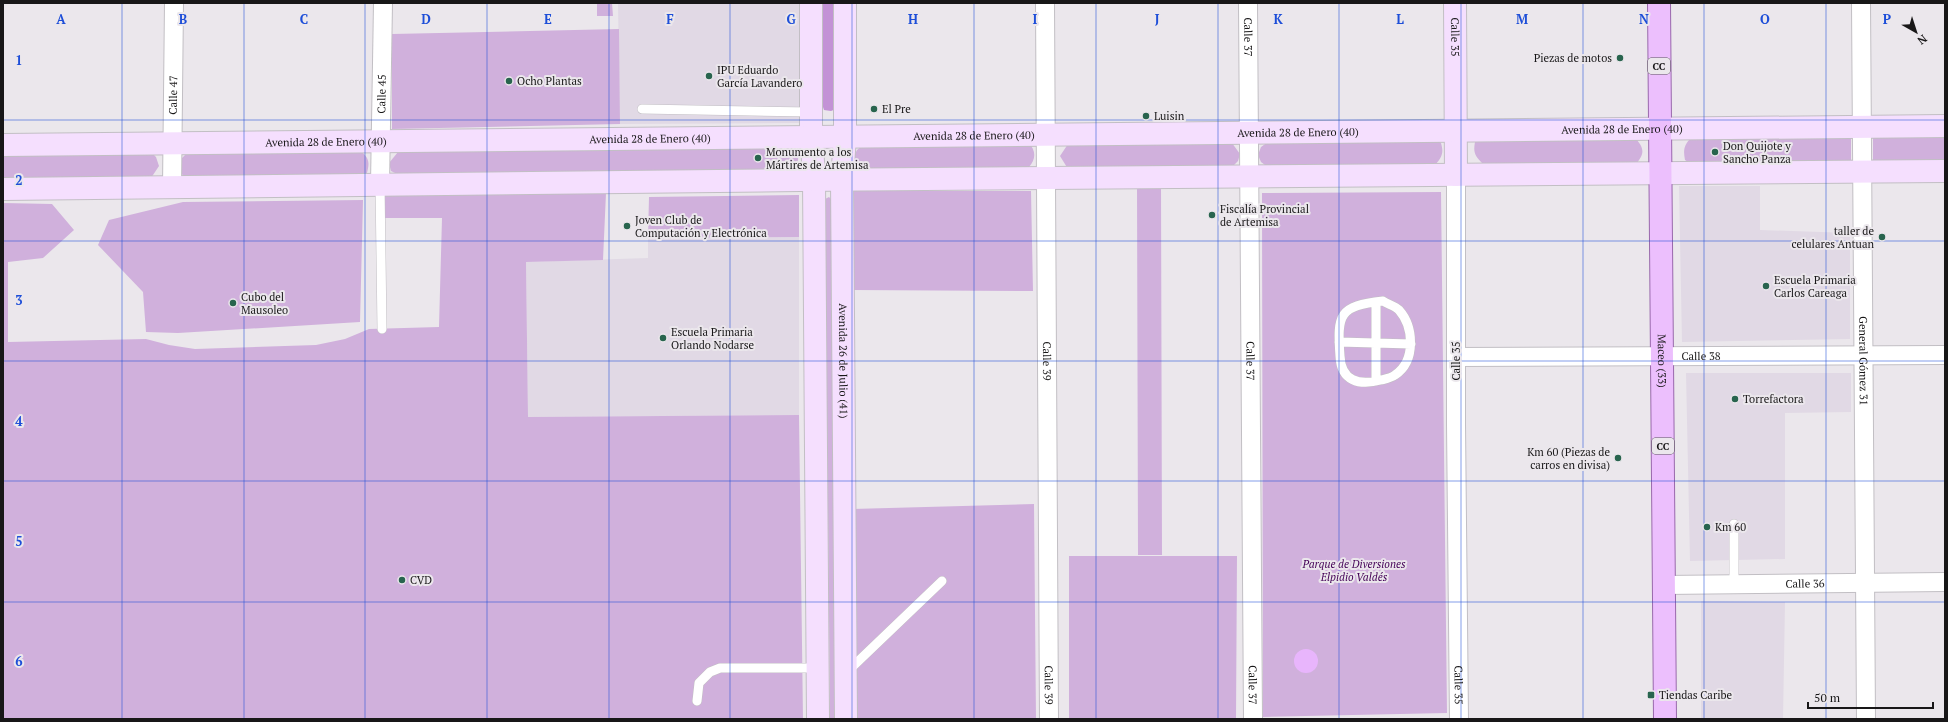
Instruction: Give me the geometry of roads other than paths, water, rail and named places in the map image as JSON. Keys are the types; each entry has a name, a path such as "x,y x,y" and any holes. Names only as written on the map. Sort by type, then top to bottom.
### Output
{"main road":[{"path":"811,3 811,138 814,180 818,719"},
{"name":"Avenida 26 de Julio (41)","path":"844,3 845,137 842,180 846,719"},
{"name":"Calle 35","path":"1455,3 1456,175"},
{"name":"Maceo (33)","path":"1659,3 1665,719"},
{"name":"Avenida 28 de Enero (40)","path":"3,145 1945,126"},
{"path":"3,189 380,184 1945,171"}],"street":[{"name":"Calle 47","path":"172,187 174,3"},
{"name":"Calle 45","path":"380,184 383,3"},
{"name":"Calle 39","path":"1045,3 1049,719"},
{"name":"Calle 37","path":"1248,3 1253,719"},
{"name":"General Gómez 31","path":"1861,3 1866,719"},
{"name":"Calle 35","path":"1456,175 1459,719"},
{"name":"Calle 38","path":"1456,357 1945,355"},
{"name":"Calle 36","path":"1664,584 1945,582"}],"lane":[{"path":"642,109 811,112"},
{"path":"380,184 382,328"},
{"path":"1383,301 1398,309 1409,325 1412,344 1404,367 1395,376 1376,381 1357,383 1345,375 1340,364 1339,323 1347,310 1362,303 1376,302 1383,301"},
{"path":"1376,302 1376,381"},
{"path":"1339,342 1412,344"},
{"path":"1734,524 1734,584"},
{"path":"846,674 942,581"},
{"path":"697,701 699,683 710,672 720,668 817,668"}],"place":[{"name":"Piezas de motos","path":"1620,58"},
{"name":"IPU Eduardo García Lavandero","path":"709,76"},
{"name":"Ocho Plantas","path":"509,81"},
{"name":"El Pre","path":"874,109"},
{"name":"Luisin","path":"1146,116"},
{"name":"Don Quijote y Sancho Panza","path":"1715,152"},
{"name":"Monumento a los Mártires de Artemisa","path":"758,158"},
{"name":"Fiscalía Provincial de Artemisa","path":"1212,215"},
{"name":"Joven Club de Computación y Electrónica","path":"627,226"},
{"name":"taller de celulares Antuan","path":"1882,237"},
{"name":"Escuela Primaria Carlos Careaga","path":"1766,286"},
{"name":"Cubo del Mausoleo","path":"233,303"},
{"name":"Escuela Primaria Orlando Nodarse","path":"663,338"},
{"name":"Torrefactora","path":"1735,399"},
{"name":"Km 60 (Piezas de carros en divisa)","path":"1618,458"},
{"name":"Km 60","path":"1707,527"},
{"name":"CVD","path":"402,580"},
{"name":"Tiendas Caribe","path":"1651,695"}],"park label":[{"name":"Parque de Diversiones Elpidio Valdés","path":"1354,570"}]}
